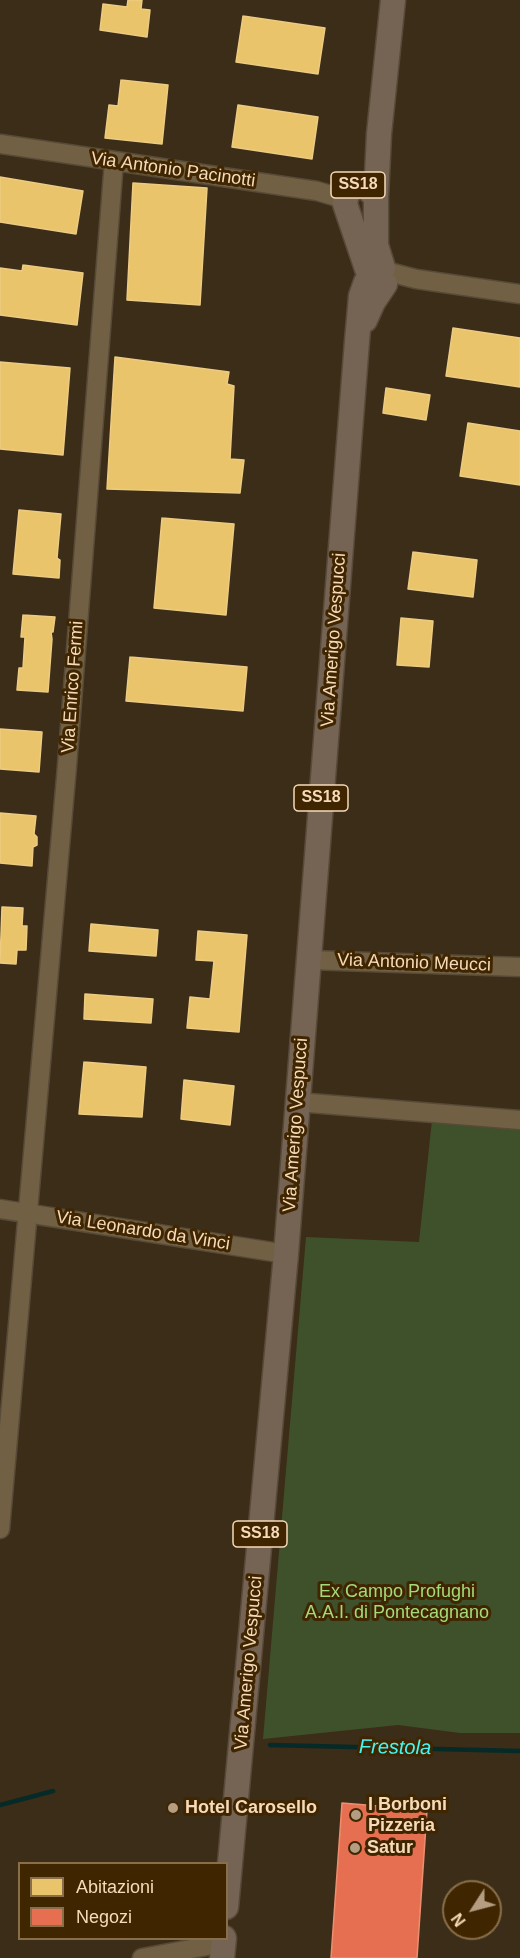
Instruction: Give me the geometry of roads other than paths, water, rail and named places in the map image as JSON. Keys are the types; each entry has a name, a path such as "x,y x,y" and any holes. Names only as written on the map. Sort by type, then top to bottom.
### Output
{"main road":[{"name":"SS18","path":"379,276 375,245 360,194 380,134 393,0"},
{"name":"Via Amerigo Vespucci","path":"228,1885 286,1254 361,296 379,276"}],"street":[{"name":"Via Antonio Pacinotti","path":"0,144 317,191 360,194"},
{"name":"Via Enrico Fermi","path":"0,1529 68,766 114,161"},
{"path":"379,276 520,294"},
{"name":"Via Antonio Meucci","path":"309,960 520,967"},
{"path":"297,1102 520,1120"},
{"name":"Via Leonardo da Vinci","path":"0,1209 286,1254"},
{"path":"142,1958 223,1946"}],"waterway":[{"name":"Frestola","path":"270,1745 520,1751"},
{"name":"Frestola","path":"0,1805 53,1791"}],"place":[{"name":"Hotel Carosello","path":"173,1808"},
{"name":"I Borboni Pizzeria","path":"356,1815"},
{"name":"Satur","path":"355,1848"}],"park label":[{"name":"Ex Campo Profughi A.A.I. di Pontecagnano","path":"397,1602"}]}
